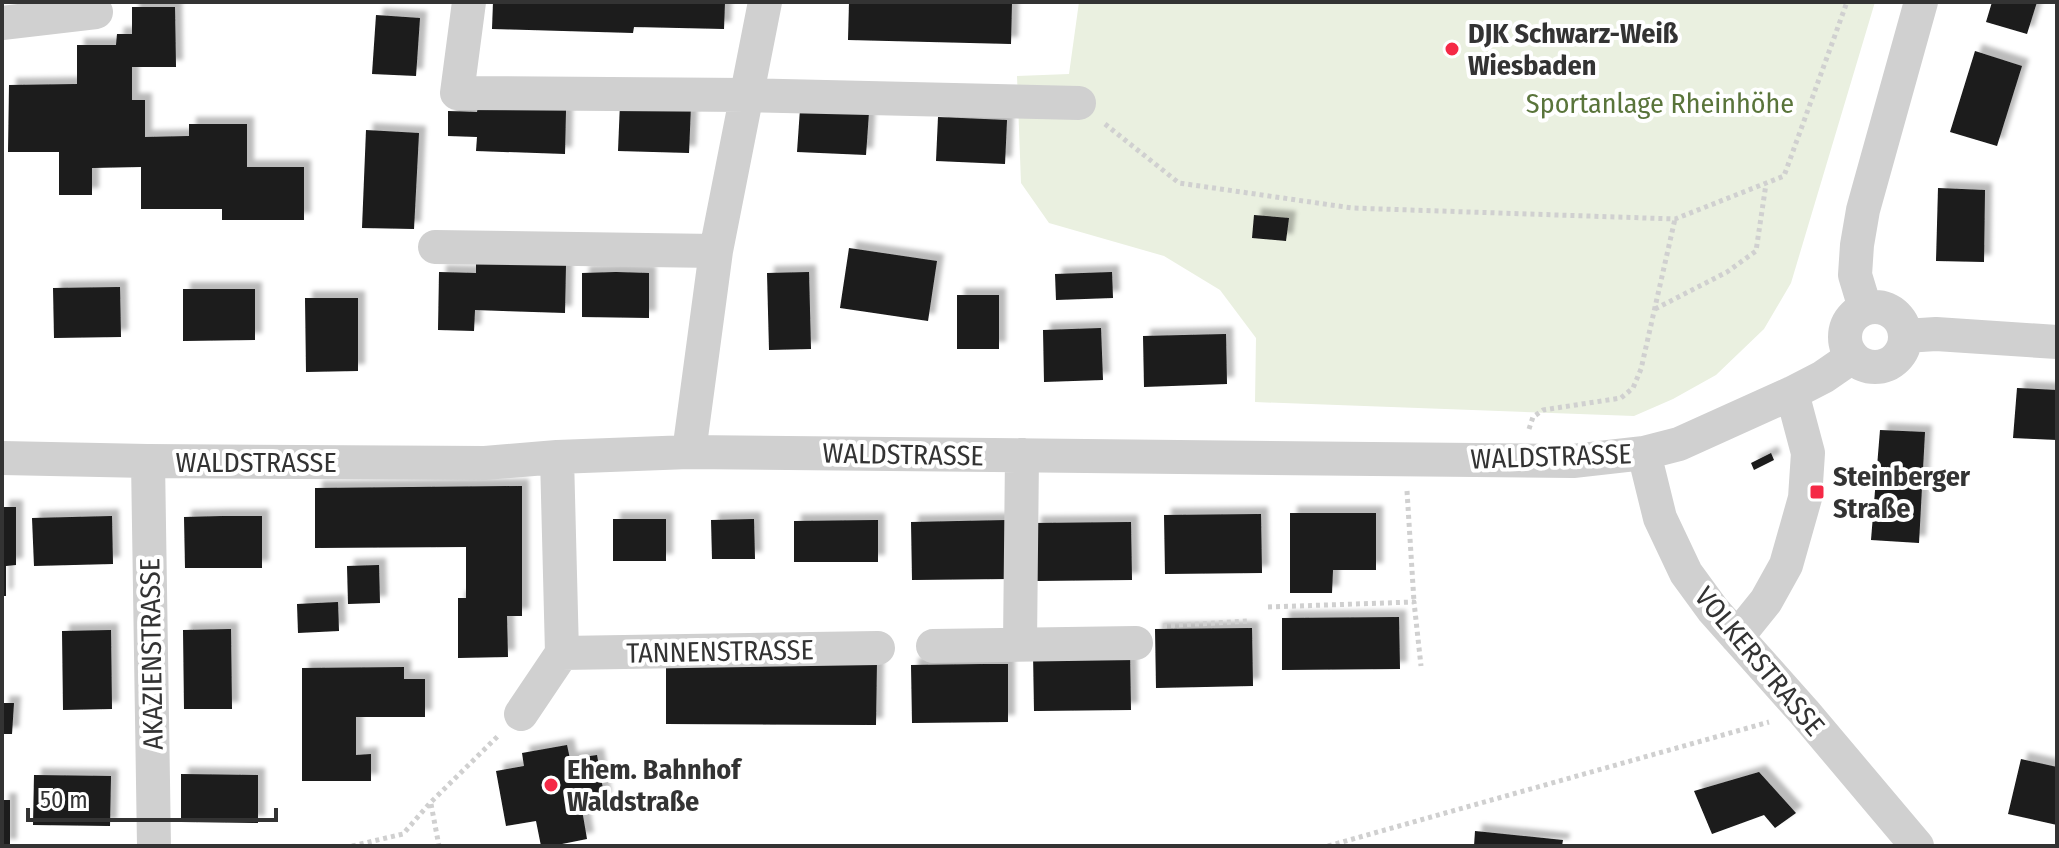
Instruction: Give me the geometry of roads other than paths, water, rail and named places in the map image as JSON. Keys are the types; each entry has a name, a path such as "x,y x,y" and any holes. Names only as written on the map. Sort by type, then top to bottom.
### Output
{"street":[{"path":"469,2 457,93 746,95 1079,103"},
{"path":"689,452 716,251 765,2"},
{"path":"1865,308 1855,275 1863,210 1921,2"},
{"path":"2,23 96,12"},
{"path":"435,247 716,251"},
{"path":"1920,335 1904,345 1900,354 1886,365 1868,366 1852,357 1845,344 1846,329 1852,316 1865,308 1884,307 1904,327 1920,335 2057,342"},
{"path":"1737,637 1766,601 1786,565 1805,498 1808,453 1792,393 1852,357"},
{"name":"WALDSTRASSE","path":"2,458 485,463 689,452 1573,461 1644,453 1679,444 1792,393"},
{"name":"VOLKERSTRASSE","path":"1644,453 1660,518 1686,573 1713,610 1917,846"},
{"path":"1020,644 1022,455"},
{"path":"521,714 562,653 557,457"},
{"name":"AKAZIENSTRASSE","path":"148,461 154,846"},
{"path":"933,646 1136,643"},
{"name":"TANNENSTRASSE","path":"562,653 878,648"}],"place":[{"name":"DJK Schwarz-Weiß Wiesbaden","path":"1452,49"},
{"name":"Steinberger Straße","path":"1817,492"},
{"name":"Ehem. Bahnhof Waldstraße","path":"551,785"}],"park label":[{"name":"Sportanlage Rheinhöhe","path":"1660,103"}]}
